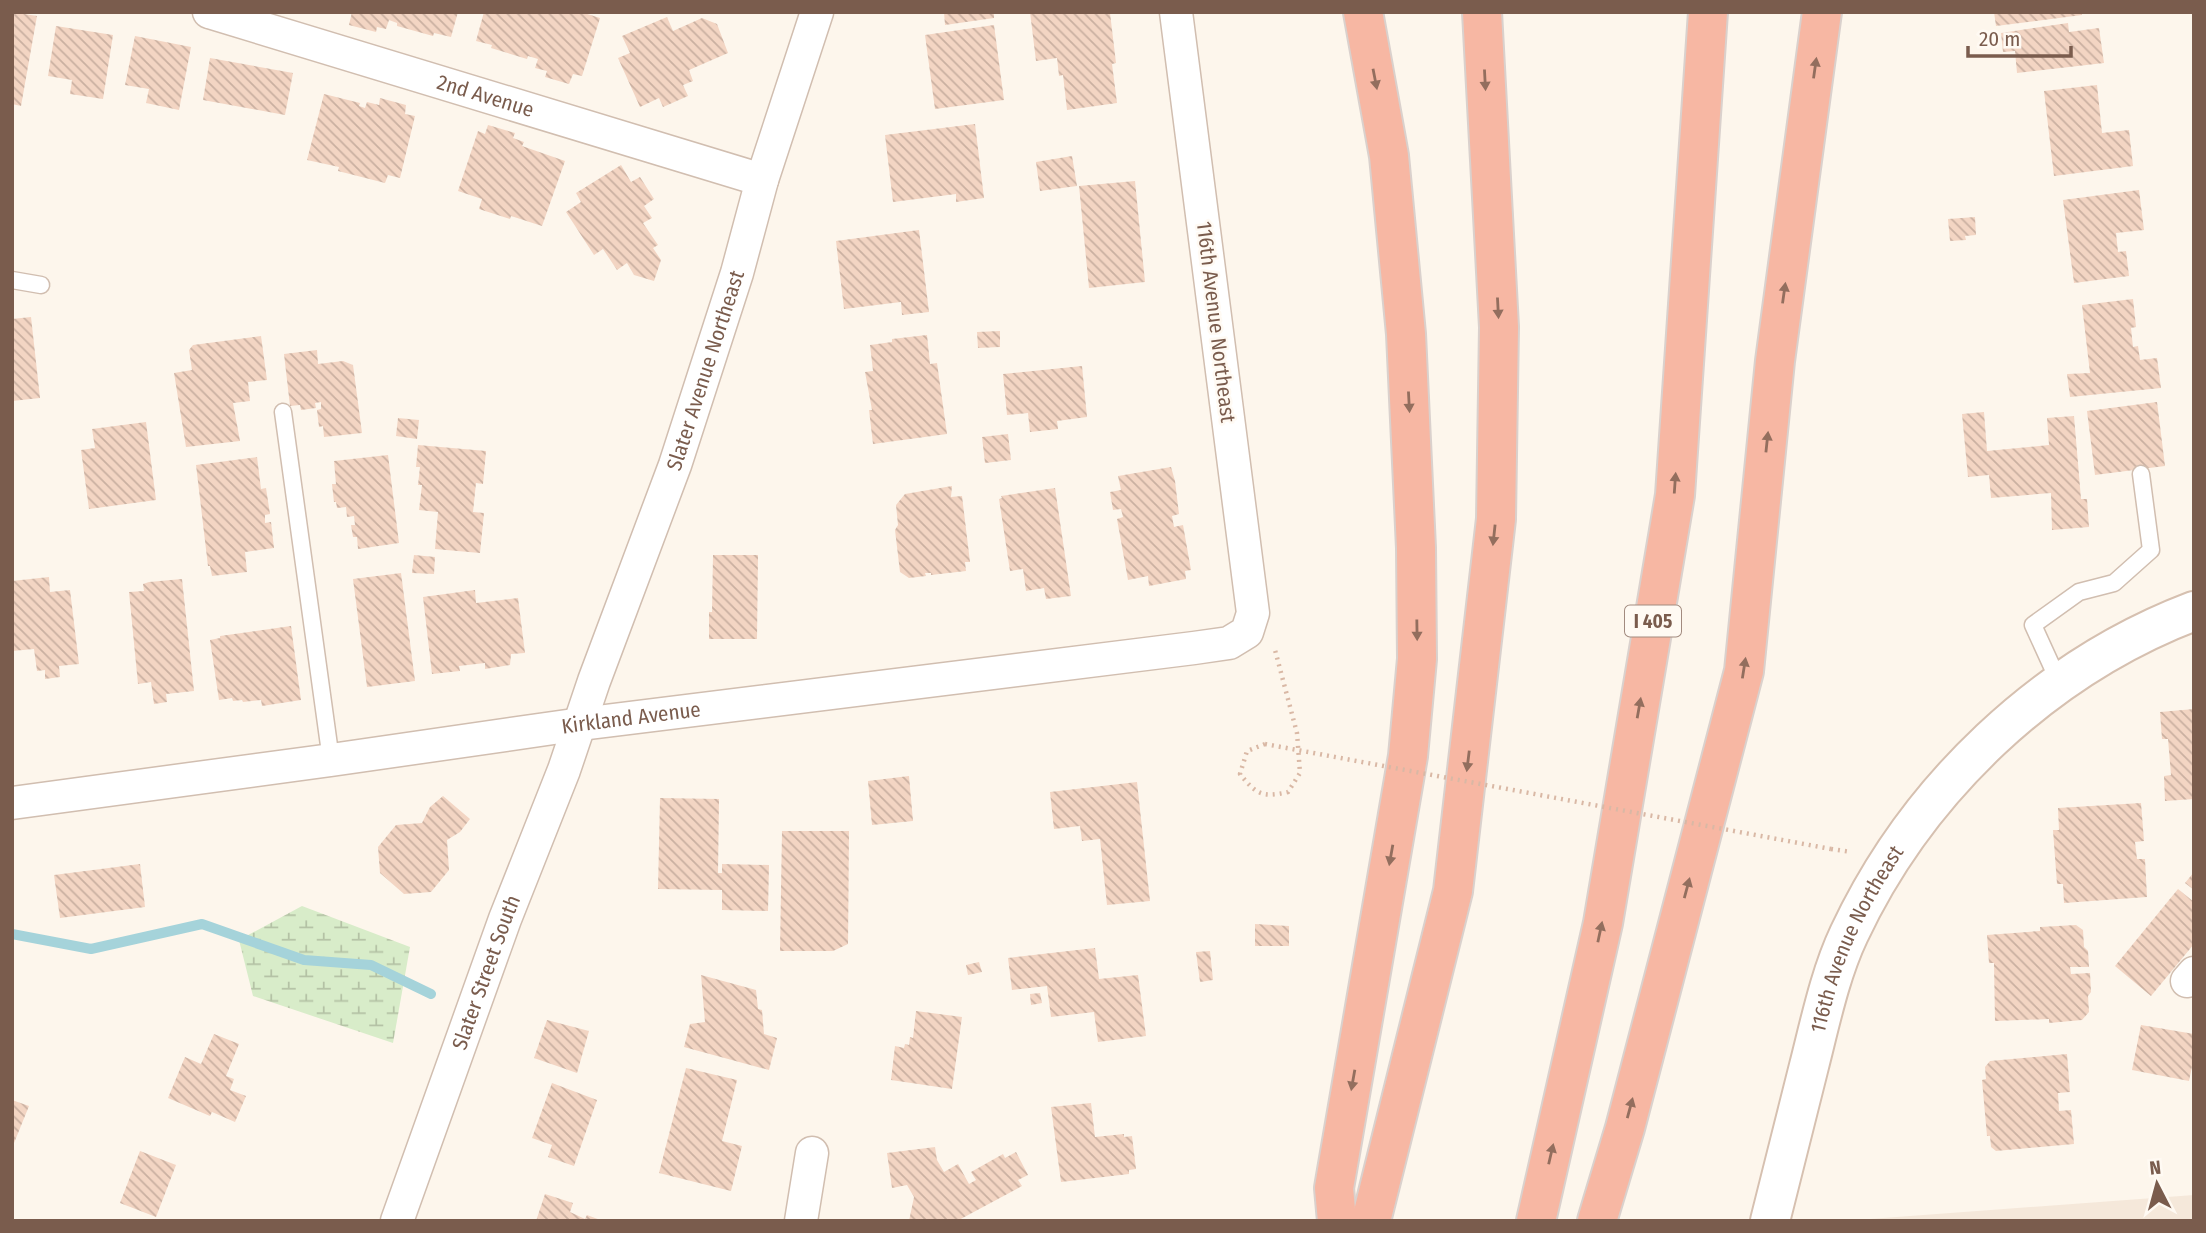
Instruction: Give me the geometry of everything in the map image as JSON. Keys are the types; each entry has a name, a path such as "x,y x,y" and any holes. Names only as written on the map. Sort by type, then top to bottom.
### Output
{"highway":[{"path":"1337,1221 1334,1188 1408,756 1417,659 1416,548 1406,334 1389,156 1363,12"},
{"path":"1371,1221 1453,891 1496,519 1499,327 1482,12"},
{"name":"I 405","path":"1536,1221 1603,923 1675,495 1708,12"},
{"path":"1597,1221 1625,1128 1744,671 1775,361 1822,12"}],"street":[{"name":"2nd Avenue","path":"209,12 762,180"},
{"name":"Slater Avenue Northeast","path":"581,724 594,681 675,465 737,273 762,180 817,12"},
{"name":"116th Avenue Northeast","path":"1176,12 1253,613 1247,632"},
{"name":"116th Avenue Northeast","path":"1770,1221 1825,1003 1848,935 1888,864 1918,819 1972,759 2045,693 2107,651 2162,623 2194,611"},
{"name":"Kirkland Avenue","path":"12,803 581,724 1194,648 1229,643 1247,632"},
{"name":"Slater Street South","path":"397,1221 505,919 581,724"},
{"path":"801,1221 812,1153"}],"lane":[{"path":"12,280 41,285"},
{"path":"283,412 331,760"},
{"path":"2045,693 2033,625 2079,592 2114,583 2151,550 2141,474"}],"path":[{"path":"1247,632 1275,650 1297,733 1300,773 1287,792 1270,796 1252,788 1240,774 1247,751 1265,744 1830,849 1853,852"}],"shaded area":[{"path":"2194,1195 2194,1221 1843,1221"}],"green space":[{"path":"302,906 410,947 393,1043 253,996 239,940"}],"building":[{"path":"12,12 37,16 21,106 12,104"},
{"path":"352,12 458,12 451,37 434,33 433,36 397,26 397,23 389,20 386,29 377,27 376,32 349,25"},
{"path":"484,12 581,12 600,18 582,76 573,74 569,84 545,77 547,71 535,68 538,59 528,56 527,59 476,41"},
{"path":"944,12 994,12 994,18 945,25"},
{"path":"1030,12 1110,13 1116,63 1112,64 1117,103 1067,110 1063,75 1059,76 1057,58 1036,61"},
{"path":"1994,12 2081,12 2082,15 1996,26"},
{"path":"667,17 673,31 702,18 717,24 728,53 689,70 693,81 683,85 688,96 663,107 659,98 640,107 618,58 630,53 622,36"},
{"path":"2068,23 2069,32 2099,28 2104,63 2017,73 2015,51 2003,52 2001,33"},
{"path":"994,25 1004,100 935,109 925,35"},
{"path":"56,26 113,35 103,99 70,94 72,80 48,76"},
{"path":"135,36 191,47 179,110 146,103 149,89 125,85"},
{"path":"210,58 293,73 285,115 203,100"},
{"path":"2097,85 2102,133 2129,130 2133,166 2054,176 2044,91"},
{"path":"324,94 360,103 359,106 365,108 367,102 379,105 380,98 406,105 405,114 415,116 400,178 388,175 385,183 338,171 339,167 307,160"},
{"path":"975,124 984,198 956,202 956,194 893,202 885,135"},
{"path":"488,125 515,133 513,138 524,142 522,146 565,161 542,226 479,209 482,199 458,191 478,131 485,134"},
{"path":"1072,156 1077,186 1040,191 1036,162"},
{"path":"621,165 631,182 640,177 654,199 644,206 652,218 643,223 658,245 653,248 661,260 654,281 634,275 627,263 617,270 603,249 594,255 566,212 581,202 576,193"},
{"path":"1135,181 1145,282 1089,288 1079,186"},
{"path":"2139,190 2144,230 2116,233 2118,252 2126,251 2129,276 2074,283 2063,200"},
{"path":"1975,217 1976,235 1965,236 1966,240 1950,241 1948,219"},
{"path":"919,230 929,312 902,315 901,302 844,309 836,241"},
{"path":"2133,299 2136,327 2131,328 2133,347 2138,346 2140,360 2157,358 2161,388 2070,397 2067,374 2090,373 2082,305"},
{"path":"31,317 40,398 12,401 12,319"},
{"path":"1000,331 1000,347 978,348 977,332"},
{"path":"927,335 930,364 937,363 947,434 873,444 869,410 872,410 865,372 873,371 870,345 892,342 892,339"},
{"path":"261,336 267,380 248,382 250,401 233,403 240,441 186,447 174,373 192,370 189,350 193,345"},
{"path":"317,350 318,364 343,361 353,365 362,433 324,437 323,426 319,427 317,410 321,409 321,402 315,403 316,408 301,410 300,405 290,406 284,354"},
{"path":"1082,366 1087,417 1057,421 1058,429 1030,432 1028,413 1007,415 1003,374"},
{"path":"2157,402 2165,466 2095,475 2087,411"},
{"path":"1984,412 1987,451 2049,445 2047,418 2074,416 2081,499 2087,499 2089,527 2052,530 2051,493 1991,498 1989,475 1968,477 1962,414"},
{"path":"398,418 419,420 417,439 396,436"},
{"path":"146,422 156,500 89,509 81,450 95,448 92,429"},
{"path":"1008,434 1011,460 985,463 982,437"},
{"path":"418,445 486,451 483,484 476,483 473,512 484,513 480,553 435,549 438,512 419,510 422,485 418,485 420,467 416,467"},
{"path":"388,455 399,543 358,549 357,537 353,537 351,525 355,525 354,516 347,517 346,507 337,508 334,502 334,461"},
{"path":"257,457 261,489 266,488 270,514 265,515 265,523 271,522 274,548 245,552 247,572 212,576 208,566 196,465"},
{"path":"1171,467 1179,514 1172,516 1174,527 1183,525 1191,570 1185,571 1186,579 1149,586 1148,576 1128,580 1117,519 1123,517 1121,509 1113,510 1110,492 1121,490 1118,476"},
{"path":"952,486 951,497 962,496 970,562 965,562 966,571 931,575 925,573 926,576 909,578 900,572 895,530 898,525 896,505 905,494"},
{"path":"1055,488 1071,596 1046,599 1044,588 1026,591 1023,569 1010,571 999,499 1001,496"},
{"path":"414,555 435,557 434,574 412,573"},
{"path":"713,555 758,555 757,639 709,639"},
{"path":"401,573 415,681 367,687 353,579"},
{"path":"49,577 50,592 70,590 79,664 59,666 60,677 45,679 45,670 37,671 34,649 12,651 12,581"},
{"path":"182,579 194,691 166,694 167,702 154,704 151,682 138,684 129,592 144,591 143,584 149,582"},
{"path":"475,590 476,603 518,598 525,653 511,654 510,665 485,669 485,663 459,666 460,671 432,674 423,597"},
{"path":"291,626 301,700 262,706 261,700 219,700 210,640 220,636"},
{"path":"2194,709 2194,799 2165,801 2164,776 2171,775 2168,739 2162,739 2160,712"},
{"path":"909,776 913,821 872,825 868,781"},
{"path":"1137,782 1150,901 1107,905 1100,839 1082,841 1080,826 1054,829 1050,792"},
{"path":"443,796 470,819 460,832 447,840 449,870 431,892 404,894 380,873 378,847 396,825 422,823 430,807"},
{"path":"660,798 719,799 718,873 722,873 722,864 769,865 768,911 722,910 722,890 658,889"},
{"path":"2141,803 2144,841 2135,842 2137,859 2145,859 2147,897 2064,903 2063,884 2057,884 2053,830 2059,830 2058,808"},
{"path":"782,831 849,831 848,944 833,951 780,951"},
{"path":"140,864 145,907 60,918 54,875"},
{"path":"2194,872 2194,890 2185,883"},
{"path":"2178,889 2194,902 2194,944 2151,996 2115,966"},
{"path":"1255,924 1289,926 1289,946 1255,946"},
{"path":"2076,925 2083,930 2089,967 2070,967 2071,974 2090,973 2089,1012 2082,1020 2049,1023 2049,1019 1995,1021 1994,963 1989,963 1987,935"},
{"path":"1095,948 1099,979 1138,975 1146,1036 1098,1042 1094,1012 1051,1017 1047,986 1012,990 1008,958"},
{"path":"1210,951 1213,980 1200,982 1196,952"},
{"path":"979,962 982,972 968,975 966,965"},
{"path":"701,975 756,990 758,1009 762,1010 764,1034 777,1038 769,1070 684,1047 690,1024 705,1022"},
{"path":"1040,993 1042,1003 1031,1005 1030,994"},
{"path":"916,1011 962,1017 952,1089 891,1080 895,1046 904,1048 905,1044 909,1045 910,1037 913,1038"},
{"path":"547,1020 589,1031 577,1073 534,1058"},
{"path":"2141,1025 2194,1034 2194,1057 2189,1081 2132,1070"},
{"path":"214,1034 239,1044 226,1076 234,1079 230,1090 246,1096 235,1122 212,1112 210,1116 168,1098 185,1057 201,1064"},
{"path":"2067,1054 2070,1092 2058,1093 2059,1111 2071,1110 2074,1144 1996,1151 1991,1147 1990,1136 1987,1136 1982,1080 1986,1079 1985,1067 1990,1061"},
{"path":"686,1068 737,1080 722,1141 742,1146 731,1191 659,1173"},
{"path":"552,1083 597,1100 574,1166 548,1157 552,1145 532,1138"},
{"path":"12,1100 29,1106 12,1148"},
{"path":"1091,1103 1095,1137 1124,1134 1124,1137 1132,1136 1136,1169 1129,1170 1129,1174 1061,1182 1051,1107"},
{"path":"935,1147 937,1160 944,1172 958,1164 969,1184 976,1180 971,1172 1003,1154 1005,1158 1016,1152 1028,1175 1018,1180 1022,1186 957,1221 909,1221 914,1197 907,1185 892,1188 887,1153"},
{"path":"140,1151 176,1165 156,1217 120,1203"},
{"path":"545,1194 573,1203 570,1212 585,1219 587,1215 603,1221 536,1221"}],"waterway":[{"path":"12,934 91,949 202,924 304,960 371,965 431,994"}]}
